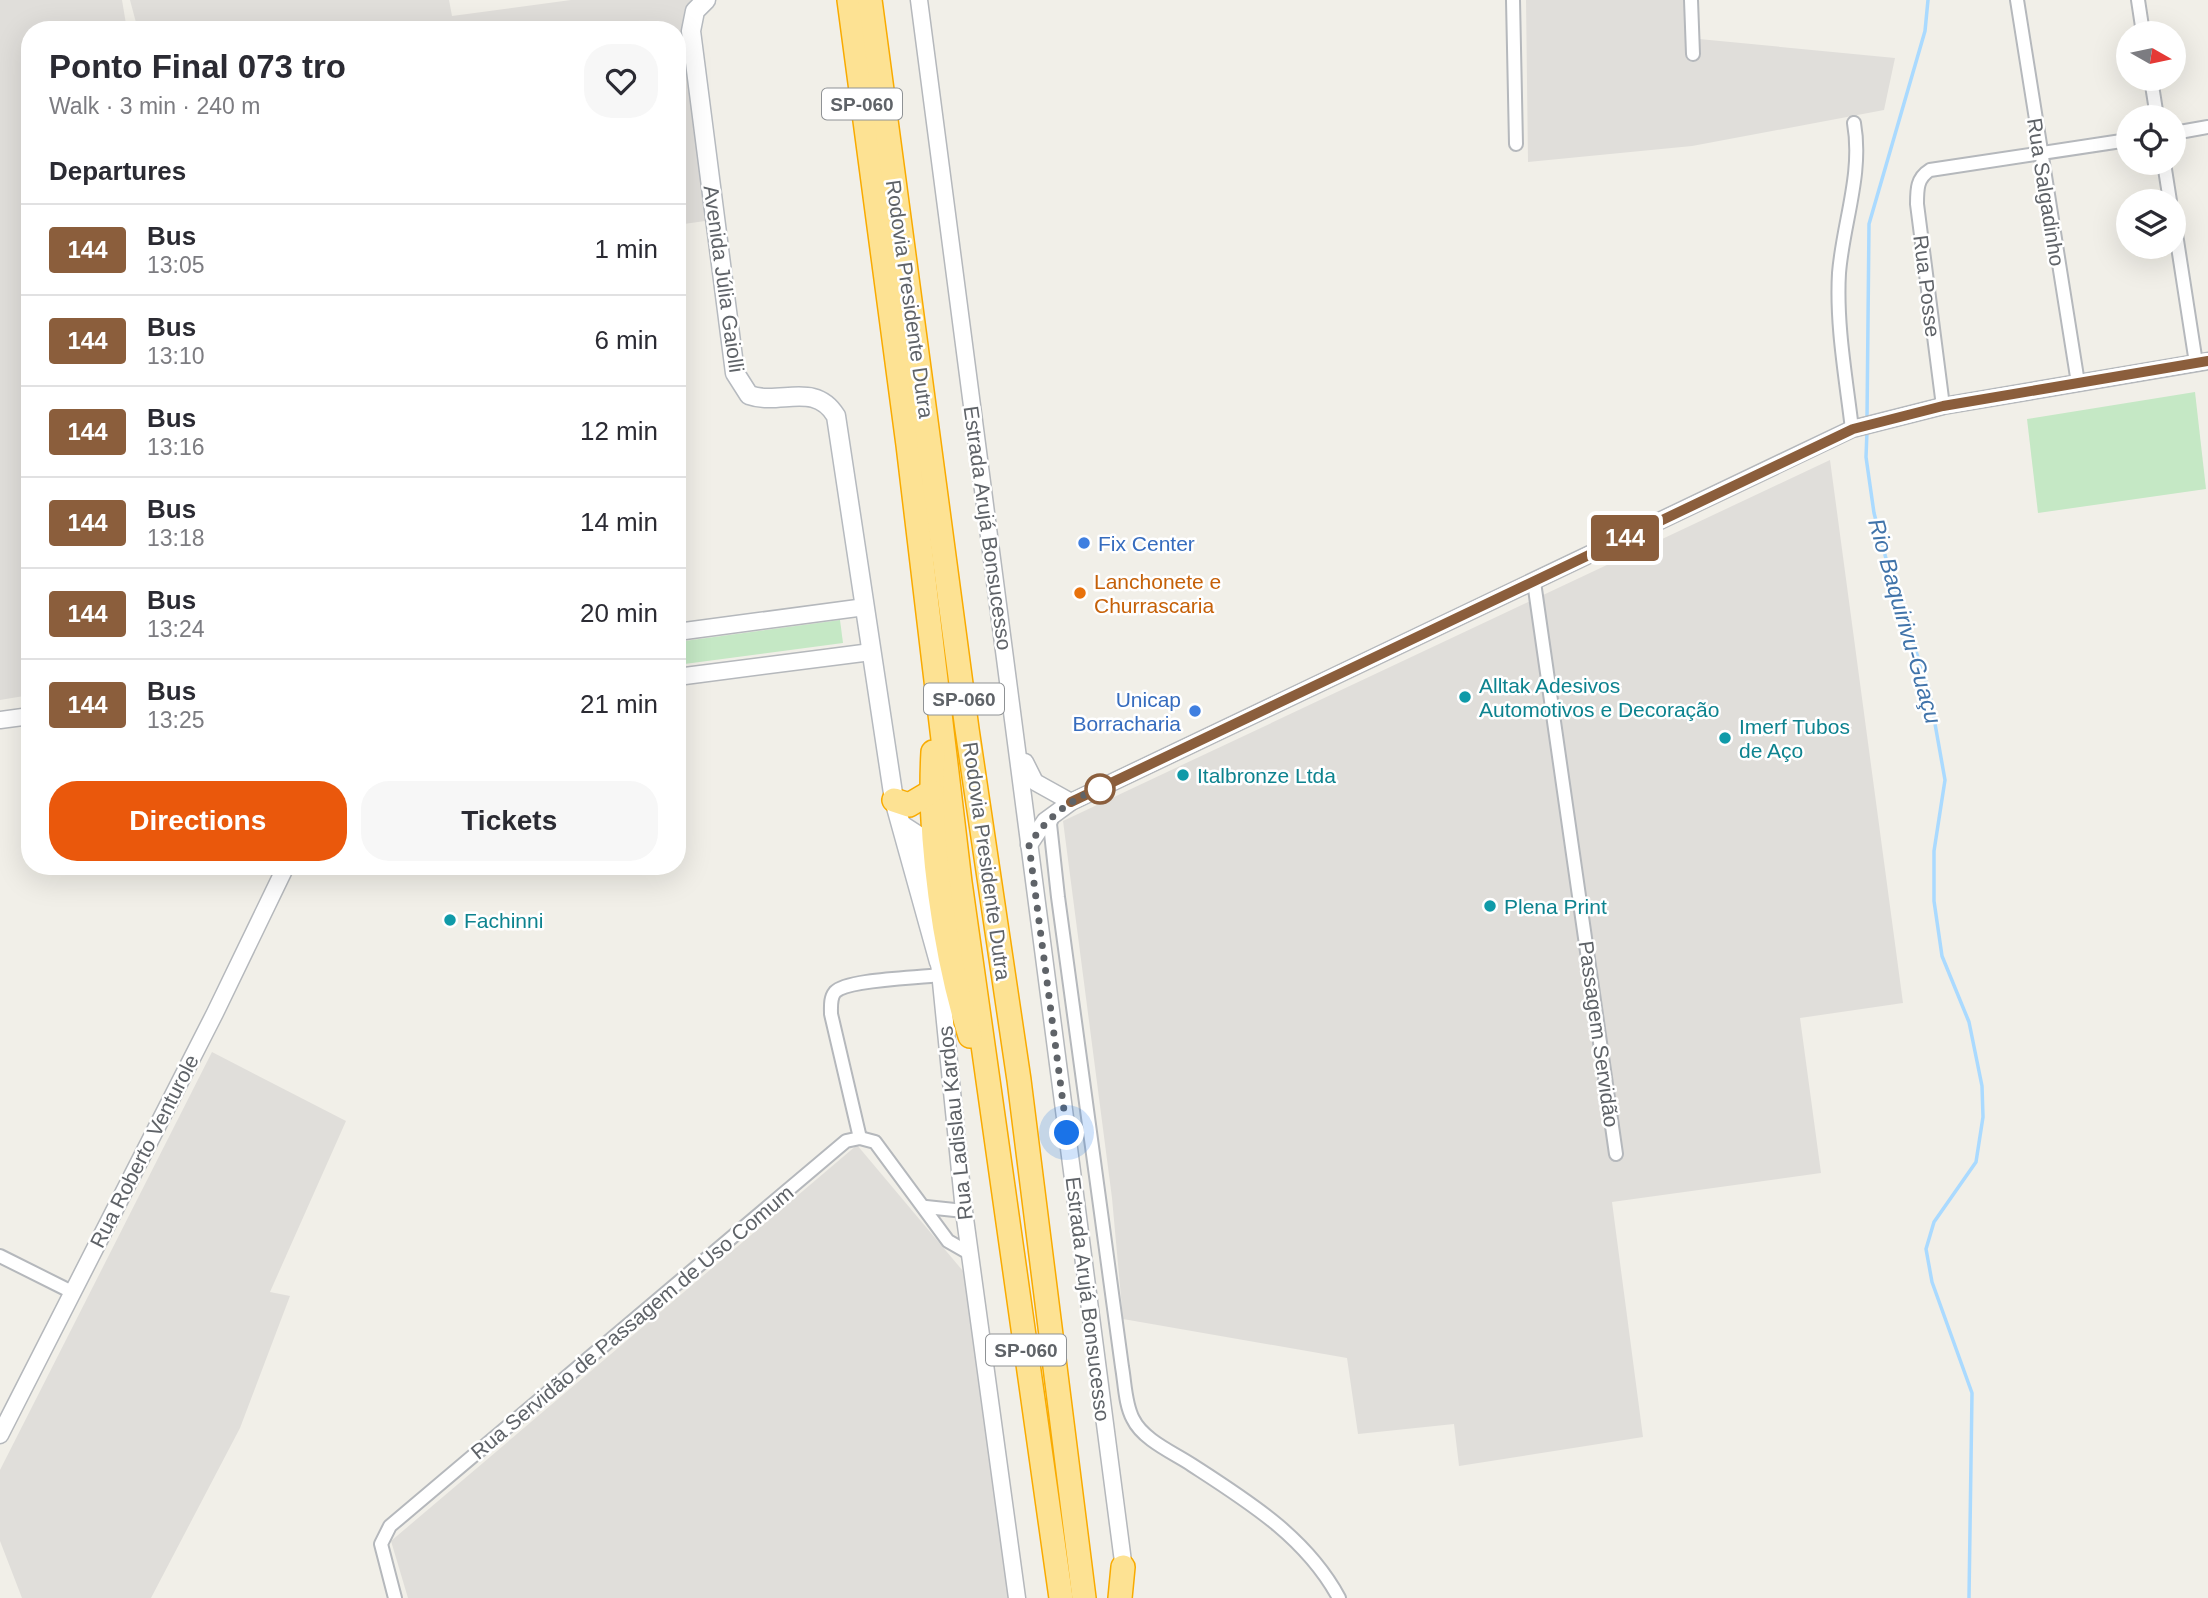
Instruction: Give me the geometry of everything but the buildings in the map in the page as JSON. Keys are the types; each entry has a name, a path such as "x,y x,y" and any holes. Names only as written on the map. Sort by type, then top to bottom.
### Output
{"highway":[{"name":"Rodovia Presidente Dutra","path":"849,0 908,445 934,683 990,1102 1061,1598"},
{"name":"Rodovia Presidente Dutra","path":"870,0 967,729 1019,1080 1084,1598"},
{"path":"934,683 931,709 933,739 930,815 961,1007 990,1102"},
{"path":"894,800 909,805 931,792"},
{"path":"939,969 961,1007"},
{"path":"1120,1598 1124,1567"}],"main road":[{"name":"Avenida Júlia Gaiolli","path":"706,0 695,12 691,30 735,373 749,395 770,399 815,397 830,407 836,416 872,652"},
{"path":"872,652 894,800 902,825 919,836 936,920 939,969"}],"street":[{"name":"Estrada Arujá Bonsucesso","path":"919,0 1128,1598"},
{"path":"1513,0 1516,144"},
{"path":"1691,0 1693,54"},
{"name":"Rua Salgadinho","path":"2017,0 2039,153 2078,383"},
{"path":"2138,0 2141,21"},
{"path":"1854,123 1858,155 1839,273 1839,299 1854,429"},
{"path":"2186,131 2208,127"},
{"path":"2039,153 2116,142"},
{"name":"Rua Posse","path":"1943,406 1917,204 1919,181 1930,170 2039,153"},
{"path":"1029,845 1045,821 1071,802 1854,429 1943,406 2202,362 2182,259"},
{"name":"Passagem Servidão","path":"1534,582 1616,1154"},
{"path":"686,631 865,607"},
{"path":"686,676 872,652"},
{"path":"0,720 21,717"},
{"path":"1019,757 1035,782 1071,802"},
{"path":"1053,815 1050,824 1058,897 1122,1367 1134,1422 1152,1439 1258,1508 1283,1529 1327,1577 1339,1598"},
{"name":"Rua Roberto Venturole","path":"0,1435 281,875"},
{"path":"939,969 850,985 836,991 832,997 831,1014 860,1138 879,1147 926,1207 948,1241 969,1253"},
{"name":"Rua Ladislau Kardos","path":"939,969 969,1253 1017,1598"},
{"name":"Rua Servidão de Passagem de Uso Comum","path":"395,1598 381,1544 390,1526 841,1144 860,1138"},
{"path":"926,1207 964,1211"},
{"path":"0,1256 72,1292"}],"shaded area":[{"path":"0,0 122,0 126,21 21,21 21,696 0,700"},
{"path":"130,0 449,0 452,16 571,0 699,0 690,17 712,220 686,224 686,21 136,21"},
{"path":"1526,0 1698,0 1699,39 1895,58 1884,110 1692,146 1528,162"},
{"path":"1830,460 1903,1003 1800,1018 1821,1173 1612,1202 1643,1437 1459,1466 1454,1424 1358,1434 1347,1358 1123,1319 1112,1198 1063,821"},
{"path":"212,1052 346,1121 270,1292 290,1296 240,1428 151,1598 22,1598 0,1541 0,1470"},
{"path":"857,1145 968,1277 1012,1598 408,1598 391,1541"}],"green space":[{"path":"2195,392 2206,489 2038,513 2027,419"},
{"path":"840,620 843,643 686,664 686,641"}],"waterway":[{"name":"Rio Baquirivu-Guaçu","path":"1867,420 1869,224 1925,31 1928,0"},
{"name":"Rio Baquirivu-Guaçu","path":"1867,431 1866,457 1874,513 1890,574 1929,690 1945,780 1934,851 1934,901 1942,956 1969,1022 1982,1086 1983,1117 1976,1162 1934,1222 1926,1249 1932,1282 1972,1393 1969,1598"}],"bus line":[{"name":"144","path":"1071,802 1853,429 1943,406 2208,361"}],"place":[{"name":"Fix Center","path":"1084,543"},
{"name":"Lanchonete e Churrascaria","path":"1080,593"},
{"name":"Alltak Adesivos Automotivos e Decoração","path":"1465,697"},
{"name":"Unicap Borracharia","path":"1195,711"},
{"name":"Imerf Tubos de Aço","path":"1725,738"},
{"name":"Italbronze Ltda","path":"1183,775"},
{"name":"Plena Print","path":"1490,906"},
{"name":"Fachinni","path":"450,920"}],"route":[{"path":"1067,1133 1029,845 1045,821 1071,802 1100,789"}]}
